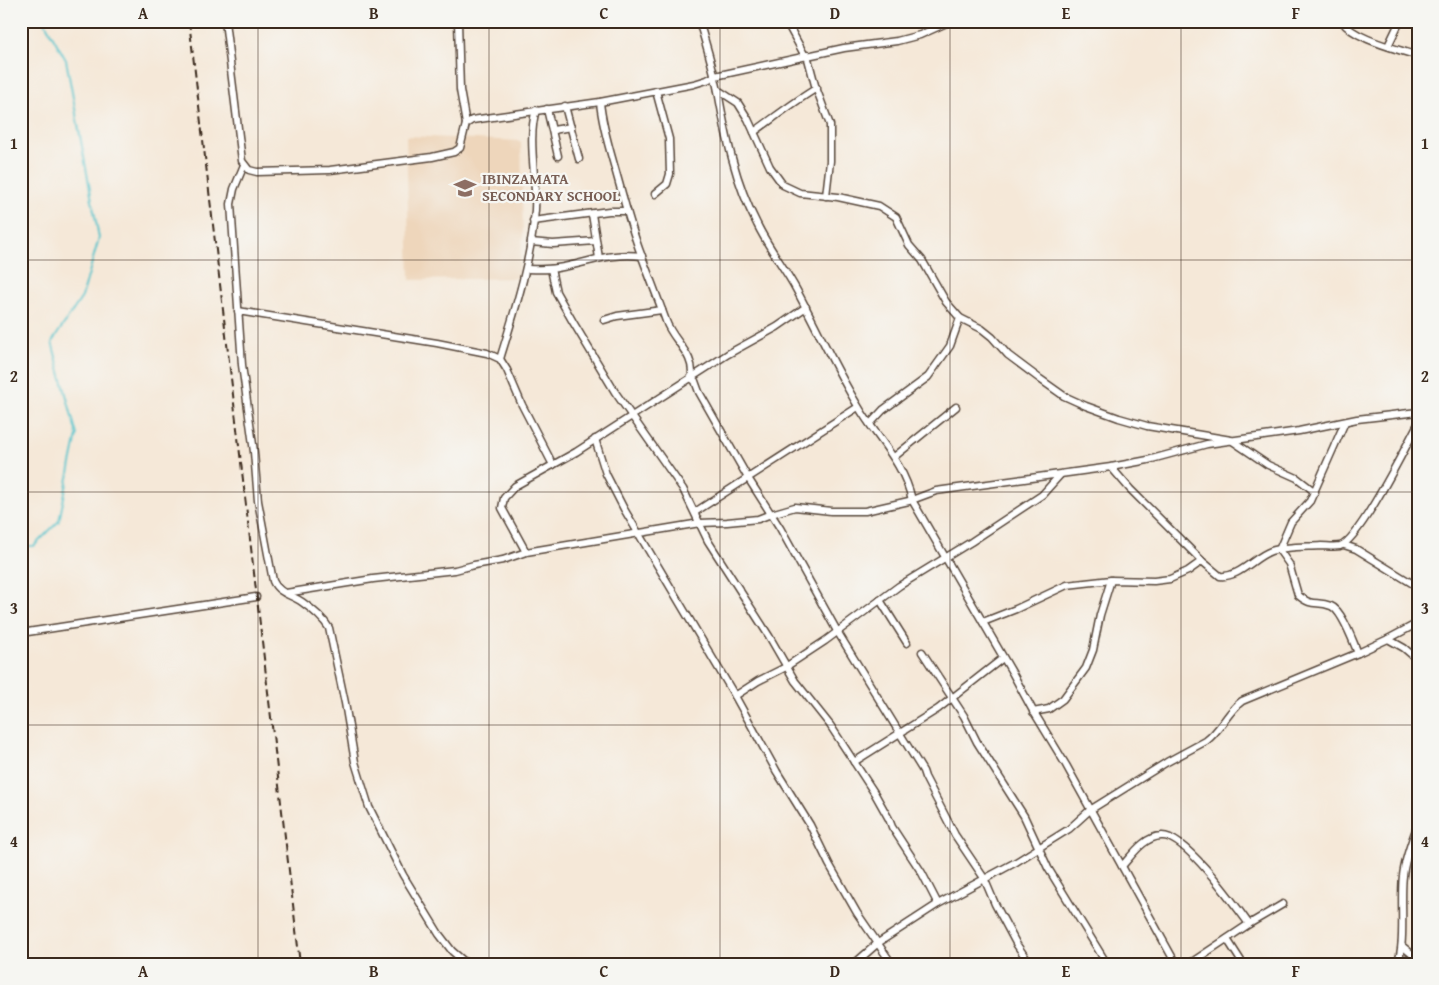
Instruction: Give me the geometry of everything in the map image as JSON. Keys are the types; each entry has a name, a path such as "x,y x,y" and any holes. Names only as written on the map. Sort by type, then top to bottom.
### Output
{"street":[{"path":"225,21 240,150 244,165 251,171 264,172 330,170 432,157 454,152 460,148 466,124 460,90 458,21"},
{"path":"699,21 718,90 722,120 739,183 756,224 806,307 858,407 894,457 908,483 912,500 1033,712 1066,765 1176,964"},
{"path":"786,21 806,55 830,125 830,162 826,196"},
{"path":"466,124 472,120 600,102 694,84 714,76 806,55 897,41 920,35 951,21"},
{"path":"1342,21 1345,26 1356,33 1418,56"},
{"path":"1388,46 1400,21"},
{"path":"754,132 816,88"},
{"path":"718,90 738,103 748,119 770,167 783,185 800,193 879,206 896,217 909,245 922,260 946,302 960,318 982,329 1008,354 1040,380 1064,396 1086,406 1147,426 1231,440 1262,461 1298,478 1315,492"},
{"path":"655,194 667,184 670,174 668,140 656,91"},
{"path":"600,102 604,130 627,211 668,328 679,341 688,360 692,374 691,378"},
{"path":"565,106 579,159"},
{"path":"547,109 558,156"},
{"path":"500,359 526,269 531,242 536,190 532,132 536,110"},
{"path":"553,130 571,127"},
{"path":"244,165 234,189 231,204 238,311 242,365 254,452 258,500 273,581 277,588 302,602 325,621 329,628 355,762 369,807 403,875 438,934 452,951 467,964"},
{"path":"533,221 627,211"},
{"path":"592,214 599,258"},
{"path":"531,242 553,244 596,241"},
{"path":"526,269 551,269 627,254 642,256"},
{"path":"551,269 553,282 560,300 615,392 683,489 708,541 795,680 830,725 875,794 892,827 922,873 938,904"},
{"path":"526,552 502,508 504,498 516,486 595,439 728,354 777,327 806,307"},
{"path":"604,320 617,316 662,310"},
{"path":"238,311 467,348 487,353 500,359 553,465"},
{"path":"870,424 883,410 928,377 950,346 960,318"},
{"path":"691,378 695,381 709,411 771,514 837,631 924,772 925,778 955,835 984,878 1017,945 1030,964"},
{"path":"695,512 858,407"},
{"path":"894,457 956,407"},
{"path":"286,593 388,576 455,570 503,560 526,552 700,522 758,519 795,507 832,511 865,511 912,500 936,491 962,486 1111,468 1207,444 1418,412"},
{"path":"1279,550 1291,522 1305,509 1315,492 1345,422"},
{"path":"1111,468 1202,561 1223,577 1236,572 1263,555 1279,550 1338,546 1352,538 1369,512 1418,424"},
{"path":"595,439 606,474 639,533 735,696 777,772 810,825 844,890 892,964"},
{"path":"735,696 758,681 788,666 880,600 1042,495 1060,475"},
{"path":"1344,544 1356,549 1418,587"},
{"path":"1279,550 1289,564 1298,595 1303,600 1313,604 1330,605 1334,608 1348,630 1358,653"},
{"path":"982,622 1012,611 1067,584 1111,580 1154,581 1170,579 1188,571 1202,561"},
{"path":"1033,712 1049,709 1063,700 1086,668 1093,650 1111,580"},
{"path":"21,633 256,596"},
{"path":"880,600 907,643"},
{"path":"854,964 878,944 938,904 1016,862 1069,829 1090,810 1166,762 1209,739 1230,711 1242,701 1388,640 1418,623"},
{"path":"1388,640 1404,648 1418,660"},
{"path":"922,652 964,716 977,742 1024,816 1048,868 1107,964"},
{"path":"854,762 952,699 1003,658"},
{"path":"1397,964 1402,946 1403,877 1409,845 1418,824"},
{"path":"1122,866 1143,843 1162,835 1174,838 1216,881 1249,924"},
{"path":"1189,964 1283,904"},
{"path":"1227,939 1243,964"},
{"path":"1402,946 1418,959"}],"shaded area":[{"name":"IBINZAMATA SECONDARY SCHOOL","path":"406,136 521,141 523,236 518,278 410,280"}],"waterway":[{"path":"21,546 34,546 59,521 77,435 52,342 82,297 99,238 66,60 44,21"}],"railway":[{"path":"189,21 300,964"}],"place":[{"name":"IBINZAMATA SECONDARY SCHOOL","path":"465,188"}]}
